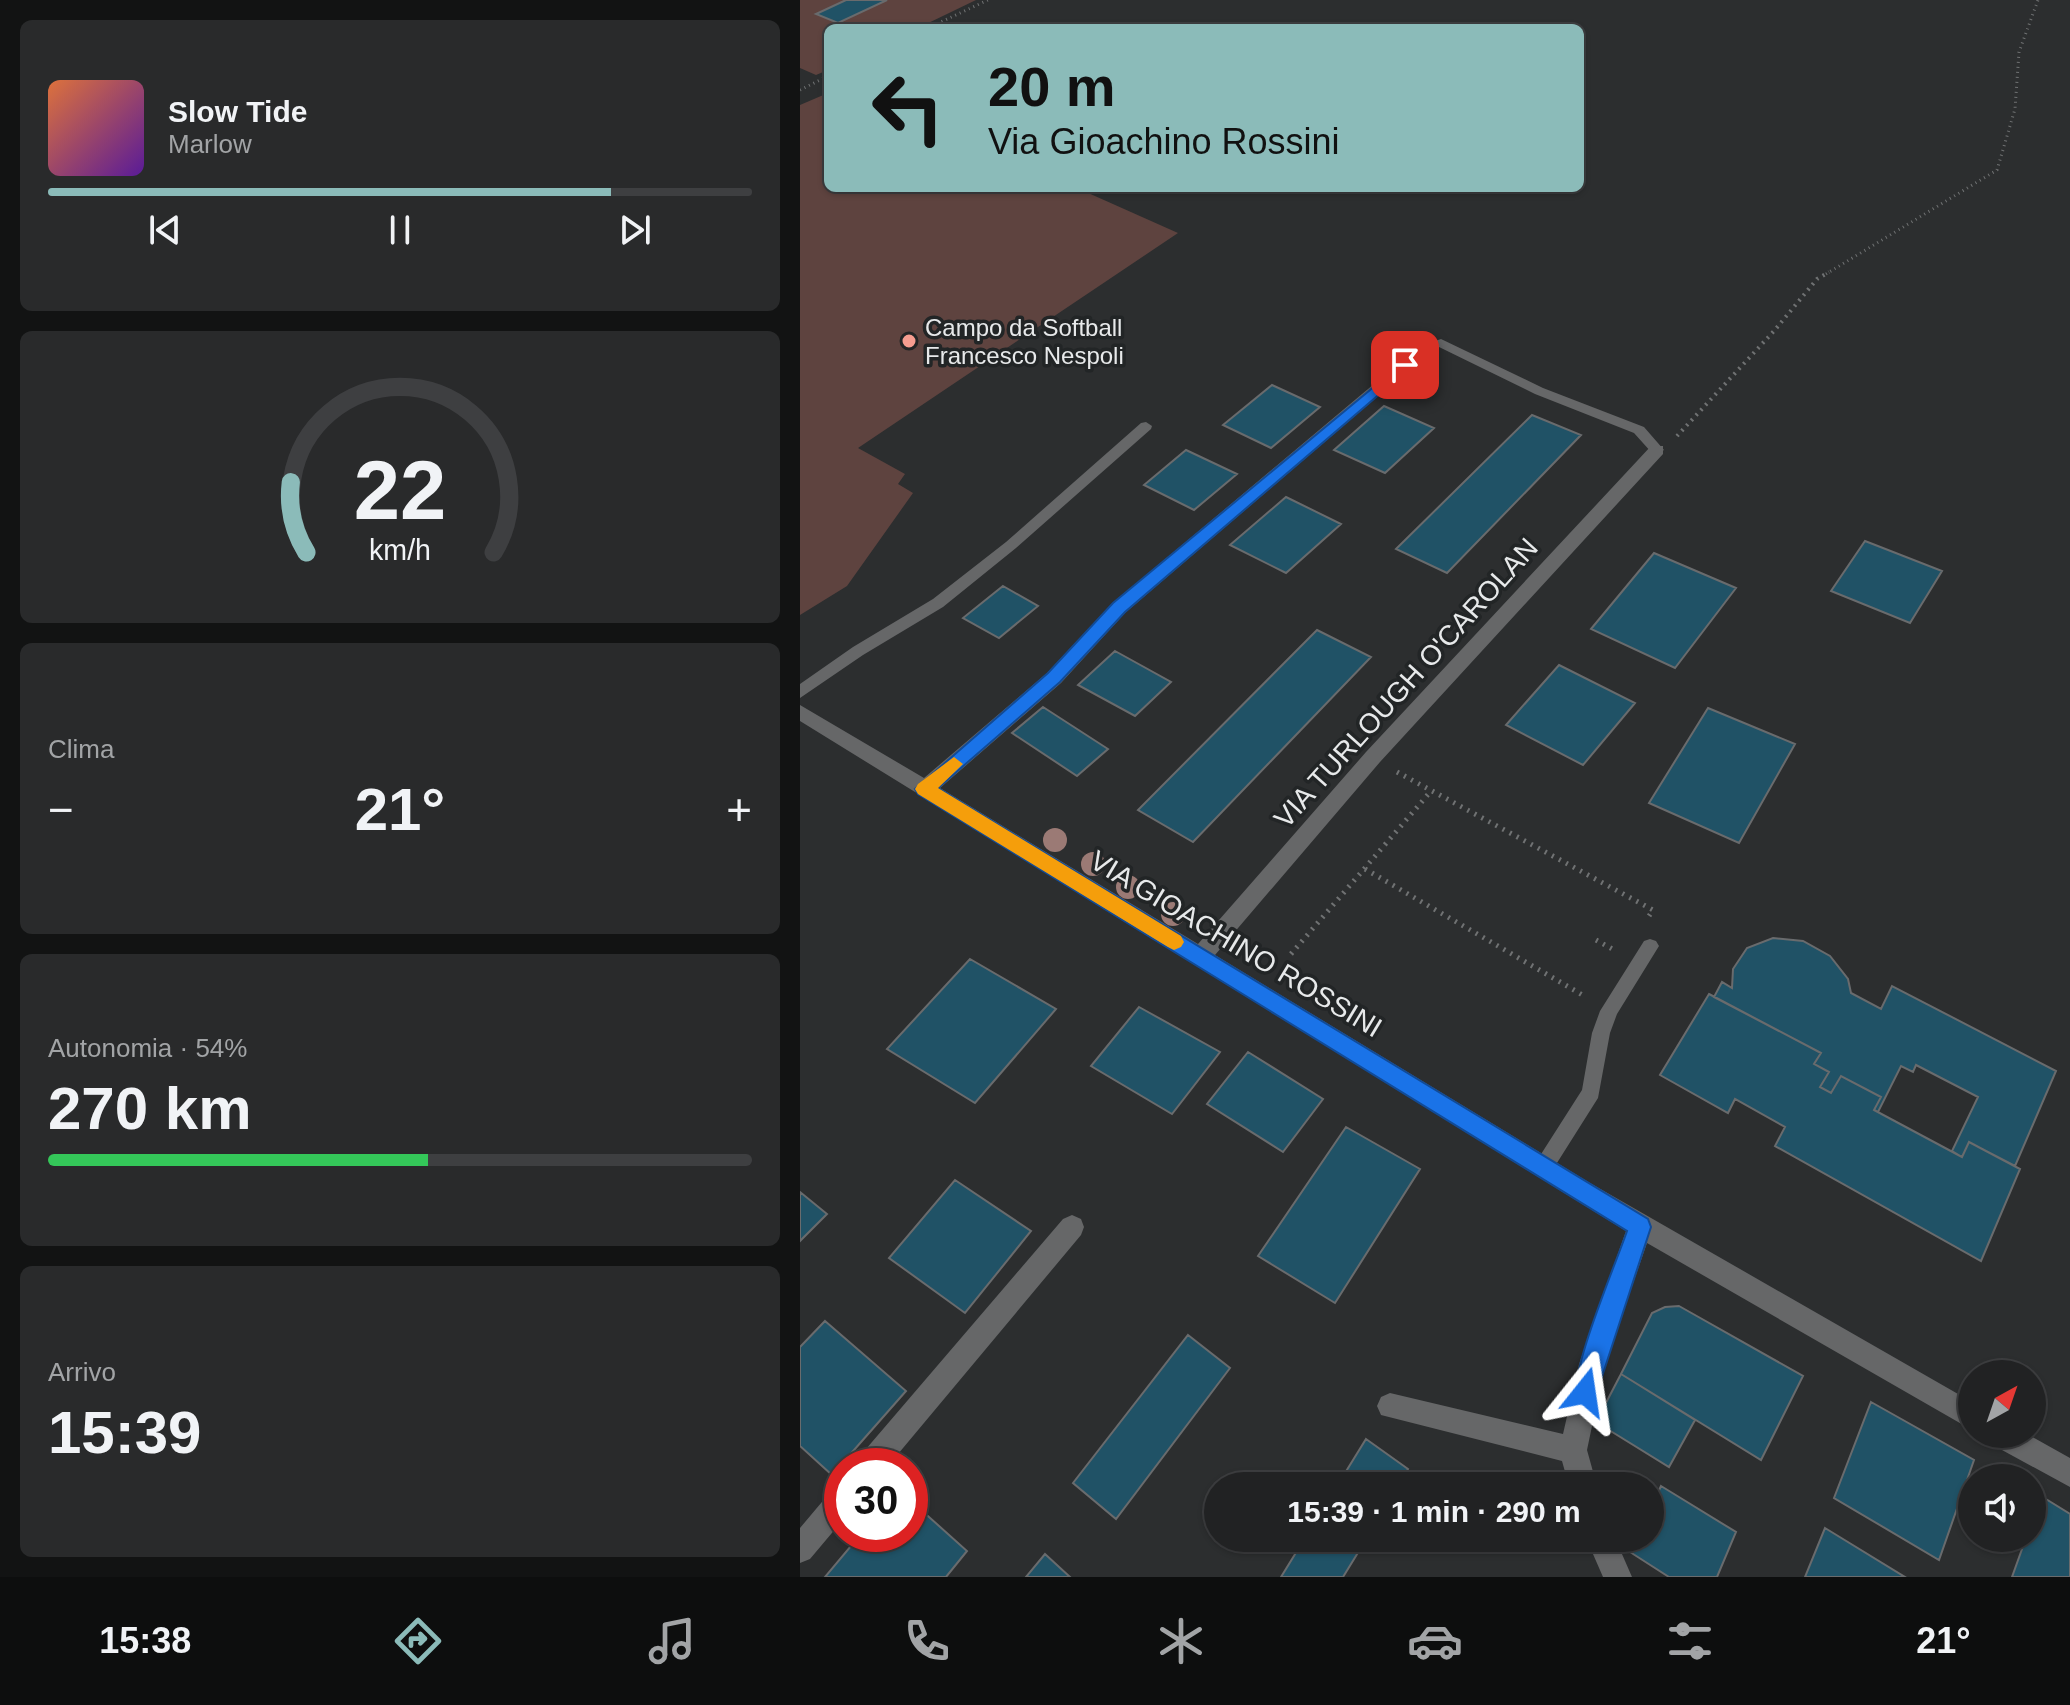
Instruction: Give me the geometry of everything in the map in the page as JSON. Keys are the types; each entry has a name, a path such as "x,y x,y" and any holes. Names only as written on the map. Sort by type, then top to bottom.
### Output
{"street":[{"path":"925,789 1054,678 1119,608 1429,345"},
{"name":"VIA TURLOUGH O'CAROLAN","path":"1200,957 1373,757 1657,450"},
{"name":"VIA GIOACHINO ROSSINI","path":"800,712 1640,1227 1958,1409"},
{"path":"885,1448 1072,1227"},
{"path":"1579,1472 1573,1450 1592,1364 1640,1227"},
{"path":"1390,1406 1573,1450"},
{"path":"2026,1448 2070,1473"},
{"path":"800,1549 824,1521"},
{"path":"1606,1552 1618,1577"}],"lane":[{"path":"1429,345 1441,343 1539,391 1639,430 1657,450"},
{"path":"800,692 858,651 938,603 1011,545 1146,426"},
{"path":"1543,1168 1591,1092 1601,1033 1609,1011 1650,946"}],"path":[{"path":"937,24 988,0"},
{"path":"1657,450 1678,435 1774,331 1817,279 1997,170 2015,109 2019,52 2038,0"},
{"path":"800,90 824,78"},
{"path":"1373,757 1653,910 1646,921"},
{"path":"1291,954 1431,791"},
{"path":"1365,869 1609,1011"},
{"path":"1596,940 1622,955"}],"shaded area":[{"path":"800,0 976,0 926,24 824,24 824,72 816,75 800,68"},
{"name":"Campo da Softball Francesco Nespoli","path":"824,95 824,192 1086,192 1178,233 858,448 905,474 898,484 913,493 847,586 800,615 800,105"}],"building":[{"path":"846,0 887,0 838,23 816,14"},
{"path":"1272,385 1320,407 1271,448 1223,425"},
{"path":"1384,406 1434,428 1385,473 1334,450"},
{"path":"1532,415 1581,435 1447,573 1396,549"},
{"path":"1186,450 1237,474 1194,510 1144,485"},
{"path":"1286,497 1341,524 1286,573 1230,545"},
{"path":"1865,541 1942,571 1910,623 1831,591"},
{"path":"1654,553 1736,588 1675,668 1591,629"},
{"path":"1003,586 1038,606 999,638 963,618"},
{"path":"1317,630 1371,657 1193,842 1138,810"},
{"path":"1115,651 1171,682 1135,716 1078,685"},
{"path":"1559,665 1635,703 1583,765 1506,725"},
{"path":"1043,707 1108,749 1077,776 1012,733"},
{"path":"1708,708 1795,744 1739,843 1649,803"},
{"path":"1773,938 1803,941 1830,956 1848,979 1851,993 1881,1009 1892,986 2056,1071 2015,1166 1969,1142 1962,1157 1952,1151 1978,1097 1916,1065 1913,1072 1901,1066 1878,1112 1874,1110 1881,1097 1841,1076 1831,1093 1820,1087 1829,1072 1814,1064 1821,1053 1714,997 1722,982 1732,988 1733,969 1747,948"},
{"path":"970,959 1056,1009 975,1103 887,1049"},
{"path":"1709,994 1821,1053 1814,1064 1829,1072 1820,1087 1831,1093 1841,1076 1881,1097 1874,1110 1962,1157 1969,1142 2020,1169 1981,1261 1775,1146 1785,1127 1735,1099 1728,1113 1660,1075"},
{"path":"1139,1007 1220,1052 1172,1114 1091,1066"},
{"path":"1248,1052 1323,1099 1283,1152 1207,1104"},
{"path":"1346,1127 1420,1169 1335,1303 1258,1256"},
{"path":"955,1180 1031,1231 965,1313 889,1258"},
{"path":"800,1192 827,1214 800,1241"},
{"path":"1679,1306 1803,1376 1761,1460 1621,1374 1652,1313 1665,1307"},
{"path":"825,1321 906,1391 856,1448 824,1448 824,1468 800,1446 800,1347"},
{"path":"1188,1335 1230,1368 1116,1519 1073,1483"},
{"path":"1621,1374 1695,1420 1669,1467 1596,1422"},
{"path":"1871,1402 1974,1460 1973,1464 1958,1464 1958,1506 1939,1560 1834,1498"},
{"path":"1366,1439 1408,1469 1406,1472 1346,1472"},
{"path":"1664,1488 1736,1532 1717,1577 1669,1577 1630,1552 1664,1552"},
{"path":"2046,1499 2070,1514 2070,1577 2012,1577 2021,1552 2046,1552"},
{"path":"928,1516 967,1551 946,1577 825,1577 846,1552 928,1552"},
{"path":"1825,1528 1905,1577 1805,1577"},
{"path":"1296,1552 1358,1552 1343,1577 1281,1577"},
{"path":"1045,1554 1070,1577 1026,1577"}],"slow traffic":[{"path":"954,764 925,789 1174,942"}],"place":[{"name":"Campo da Softball Francesco Nespoli","path":"909,341"}],"route":[{"path":"1405,365 1119,608 1054,678 925,789 1640,1227 1585,1392"}]}
